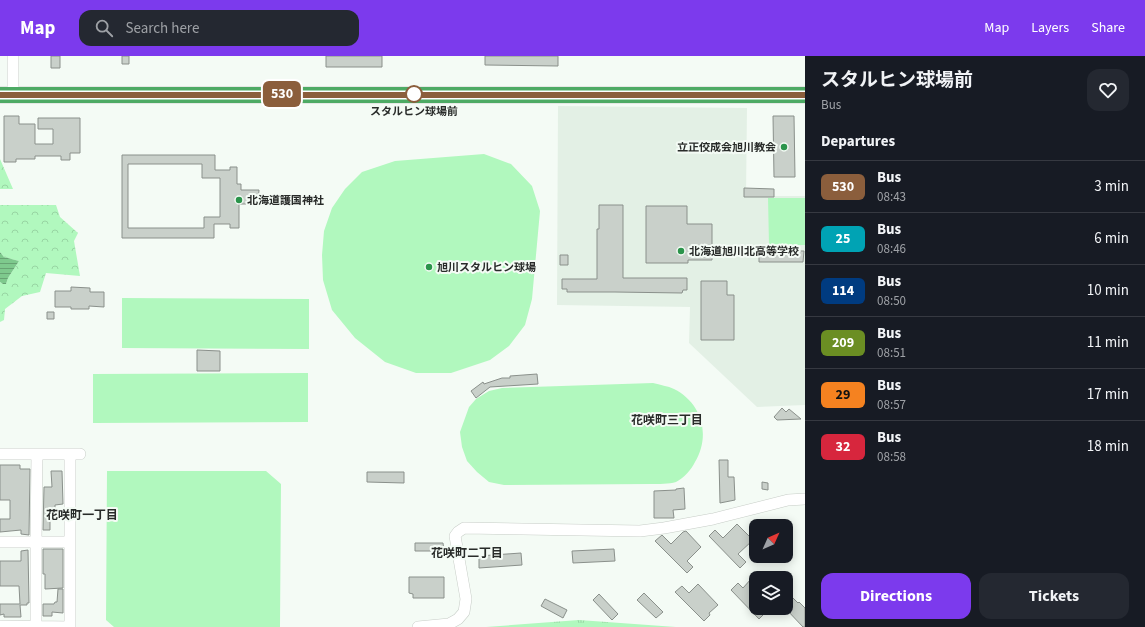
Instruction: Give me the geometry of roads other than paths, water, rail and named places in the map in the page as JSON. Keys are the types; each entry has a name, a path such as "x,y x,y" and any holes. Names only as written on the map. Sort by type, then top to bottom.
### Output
{"highway":[{"path":"6,95 805,95"}],"street":[{"path":"6,95 13,56"},
{"path":"0,454 75,454 70,542 70,627 0,626"},
{"path":"36,627 37,454"},
{"path":"418,627 449,624 458,619 464,612 466,599 455,536 464,528 652,530 713,519 788,500 805,499"},
{"path":"0,542 70,542"}],"place":[{"name":"スタルヒン球場前","path":"414,94"},
{"name":"立正佼成会旭川教会","path":"784,147"},
{"name":"北海道護国神社","path":"239,200"},
{"name":"北海道旭川北高等学校","path":"681,251"},
{"name":"旭川スタルヒン球場","path":"429,267"}],"district":[{"name":"花咲町三丁目","path":"667,420"},
{"name":"花咲町一丁目","path":"82,515"},
{"name":"花咲町二丁目","path":"467,553"}]}
